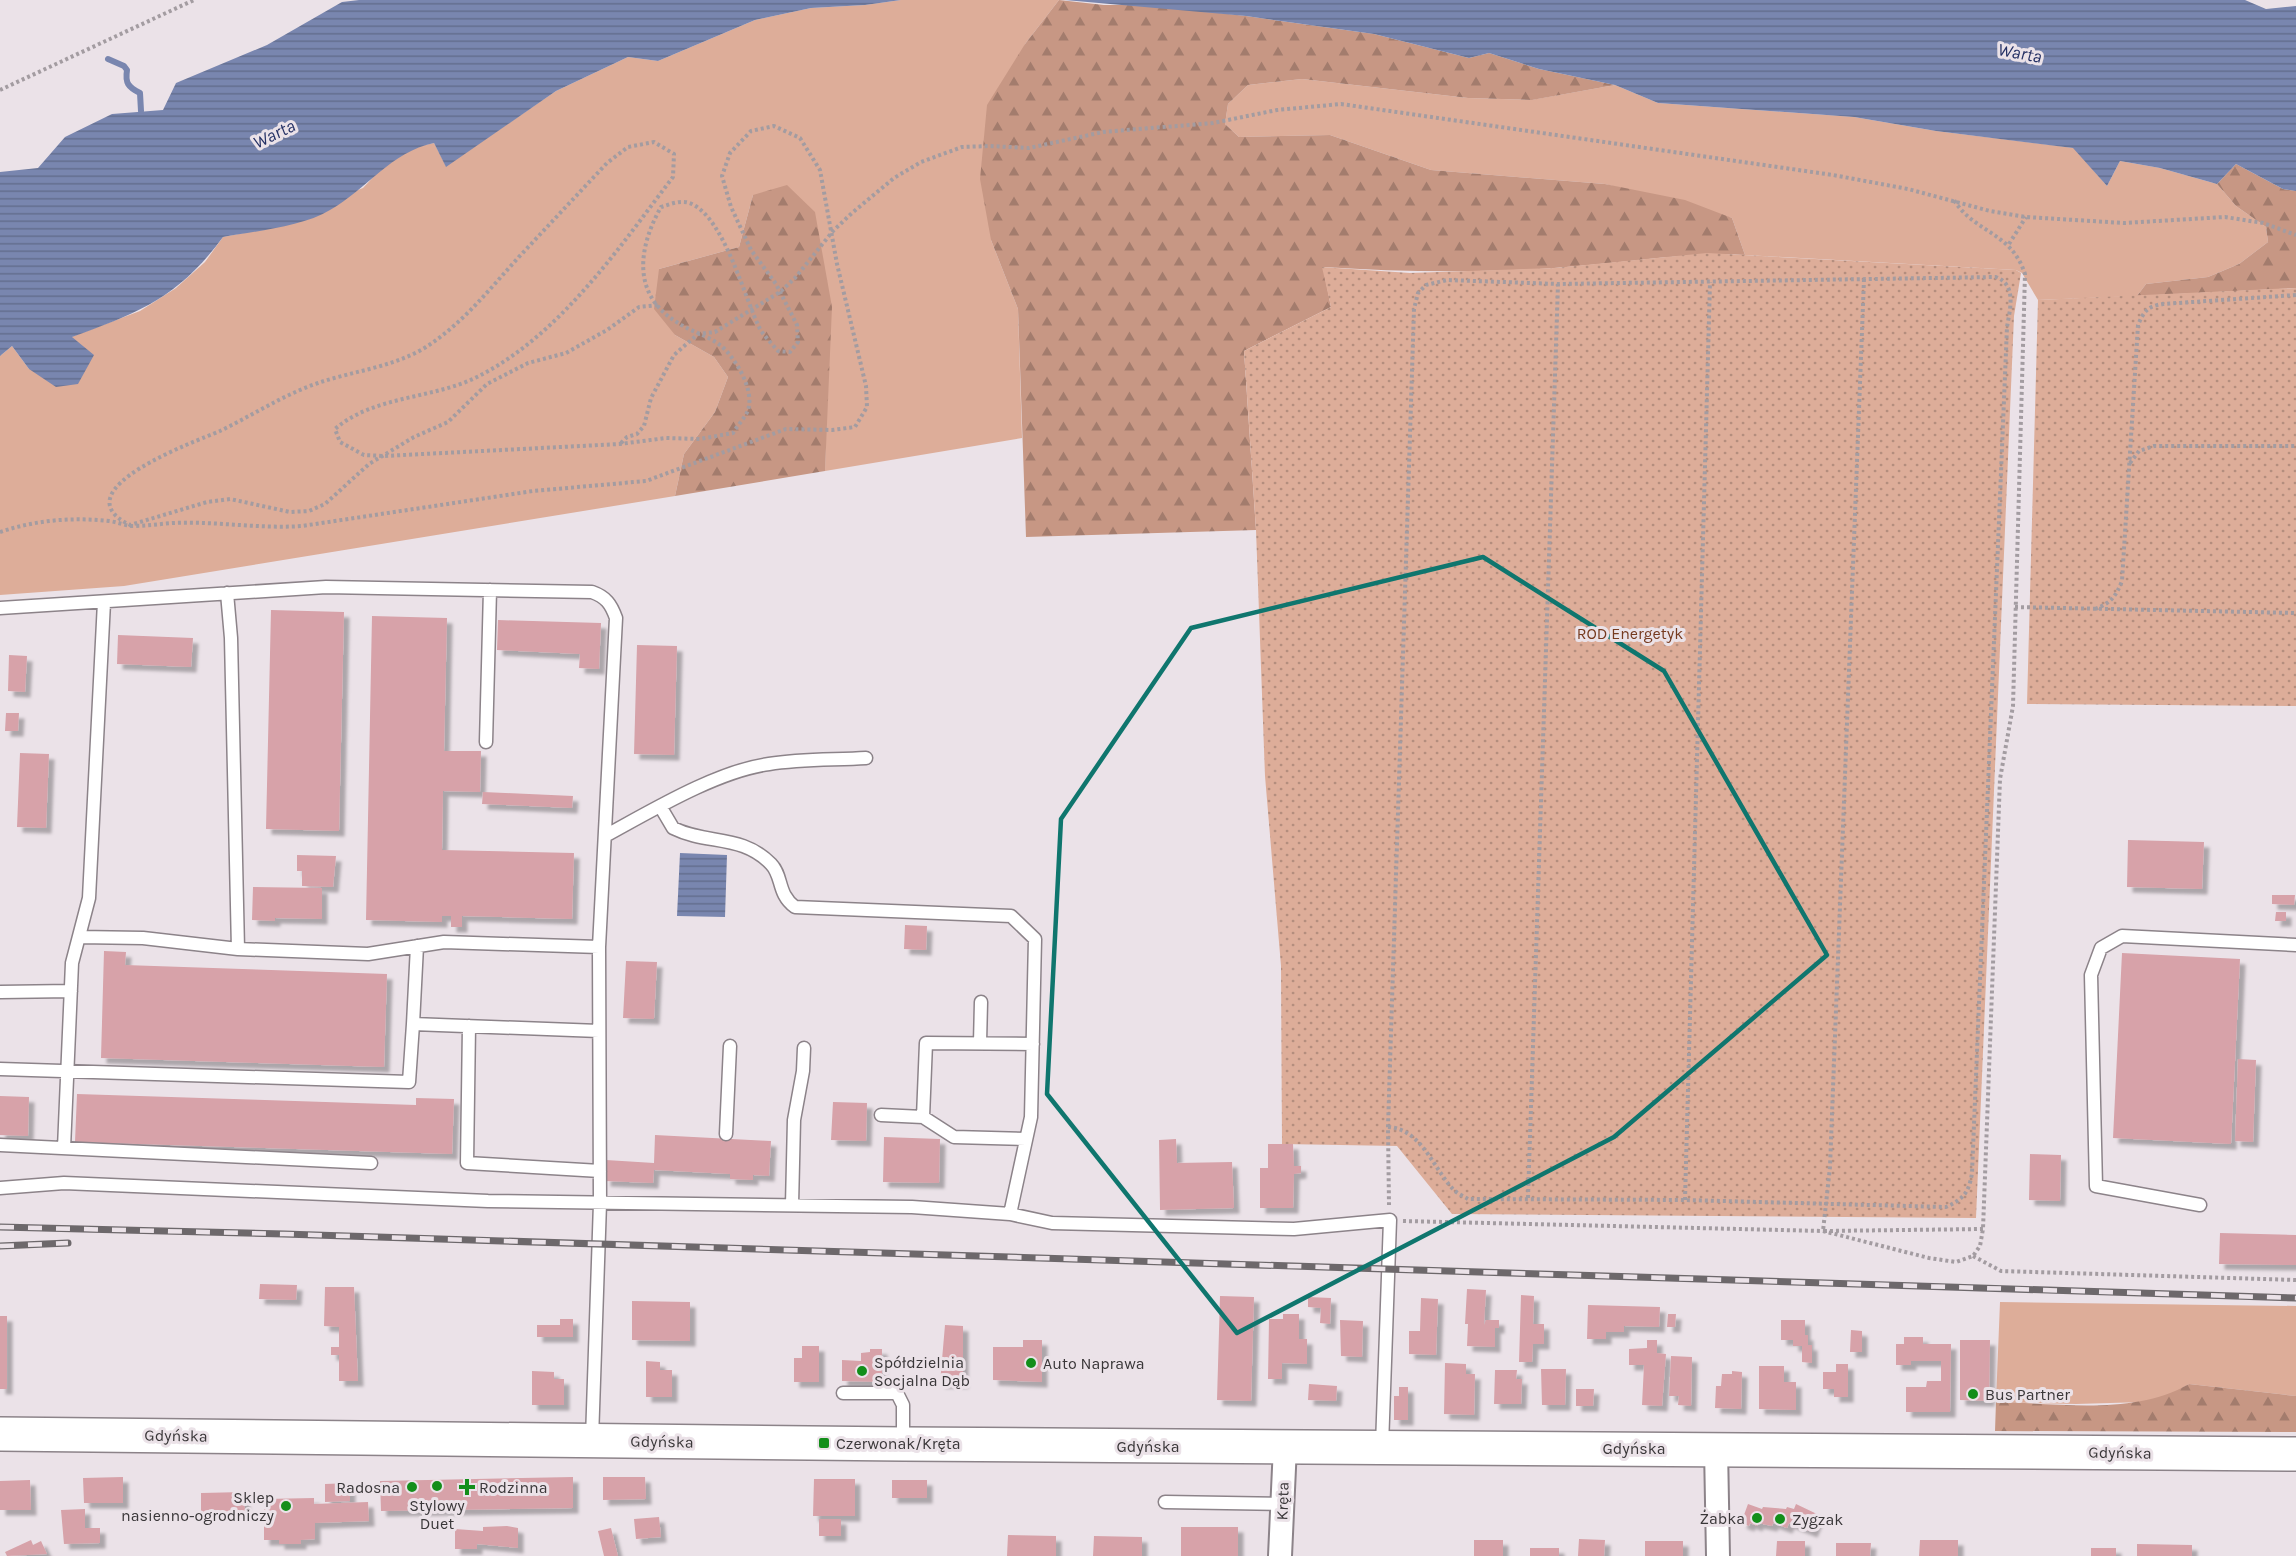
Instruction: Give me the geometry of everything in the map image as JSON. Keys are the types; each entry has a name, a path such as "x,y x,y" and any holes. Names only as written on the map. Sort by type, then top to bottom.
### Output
{"main road":[{"name":"Gdyńska","path":"0,1434 903,1444 1716,1448 2296,1454"}],"street":[{"name":"Kręta","path":"1280,1556 1285,1446"},
{"path":"1716,1448 1718,1556"}],"lane":[{"path":"0,608 326,587 592,592 603,596 611,605 616,618 599,947 600,1203 591,1440"},
{"path":"486,742 490,590"},
{"path":"227,593 231,638 238,949"},
{"path":"64,1148 72,963 89,898 104,602"},
{"path":"605,836 660,806 732,773 768,764 866,758"},
{"path":"660,806 673,828 703,839 730,840 746,847 773,865 785,900 795,907 1011,916 1035,939 1031,1118 1010,1214"},
{"path":"2200,1205 2096,1186 2091,975 2101,948 2122,936 2296,945"},
{"path":"79,937 142,938 238,949 369,954 444,942 599,947"},
{"path":"0,1069 67,1073 409,1082 417,946"},
{"path":"0,992 71,991"},
{"path":"980,1043 981,1002"},
{"path":"413,1024 599,1031"},
{"path":"470,1026 467,1163 600,1171"},
{"path":"923,1117 926,1043 1033,1044"},
{"path":"726,1134 730,1046"},
{"path":"792,1205 794,1120 803,1071 804,1048"},
{"path":"881,1115 923,1117 954,1137 1026,1139"},
{"path":"0,1145 371,1163"},
{"path":"0,1188 64,1183 488,1201 912,1207 1010,1214 1052,1223 1294,1229 1390,1220 1382,1447"},
{"path":"843,1393 897,1393 903,1405 903,1444"},
{"path":"1165,1502 1282,1504"}],"path":[{"path":"0,90 194,0"},
{"path":"620,444 627,437 637,434 644,426 651,398 674,355 698,334 716,332 780,292 795,278 832,231 894,178 921,162 962,147 1029,148 1103,132 1213,123 1277,110 1341,104 1790,168 1954,200 1990,211 2026,217 2124,223 2225,217 2263,223 2296,235"},
{"path":"0,532 43,521 68,518 130,525 173,524 272,528 302,526 533,491 646,481 786,429 832,430 855,427 867,407 866,386 854,344 820,170 800,138 774,126 751,131 730,153 722,176 731,207 751,250 780,292 797,326 798,342 790,352 778,351 762,331 751,309 739,273 709,218 692,204 679,201 661,207 650,227 642,258 645,290 673,320 721,345 746,378 748,409 732,433 700,439 666,438 620,444 384,456 364,455 340,442 335,429 351,415 436,392 476,378 526,344 557,319 587,287 673,177 674,154 654,142 628,147 607,163 458,324 423,348 384,364 318,383 277,399 221,430 159,456 124,479 112,493 111,506 115,516 130,525 207,502 230,500 247,501 290,512 309,511 325,504 369,464 384,456 414,437 448,422 476,392 487,384 528,363 566,353 607,330 639,307 658,305"},
{"path":"1823,1231 1929,1258 1956,1262 1973,1256 1980,1246 1983,1229 2000,779 2013,706 2025,274 2021,260 2009,244 1972,220 1954,200"},
{"path":"2009,244 2026,217"},
{"path":"1388,1127 1399,1128 1414,1138 1452,1189 1468,1198 1685,1200 1946,1207 1959,1201 1969,1191 1973,1149 2007,327 2010,306 2009,287 2004,280 1996,276 1558,284 1436,282 1426,285 1418,294 1414,309 1388,1127 1390,1220 1823,1231 1983,1229"},
{"path":"1823,1231 1830,1167 1864,279"},
{"path":"1685,1200 1710,282"},
{"path":"1528,1198 1558,284"},
{"path":"2095,609 2112,600 2122,581 2138,325 2144,312 2152,305 2296,295"},
{"path":"2128,470 2139,451 2154,446 2296,446"},
{"path":"2015,607 2296,613"},
{"path":"1973,1256 2001,1271 2296,1280"}],"highlighted area":[{"path":"1483,557 1664,671 1827,955 1614,1137 1237,1333 1047,1094 1061,819 1191,628"}],"green space":[{"path":"901,0 1059,0 1025,44 991,240 1018,309 1022,438 825,471 827,394 753,195 739,247 659,269 675,335 714,357 728,377 715,412 684,454 675,496 124,586 0,595 0,356 12,346 29,369 71,337 140,311 176,288 205,262 223,237 249,232 363,188 380,170 412,148 434,143 446,166 556,91 628,57 658,61 755,20 811,8"},
{"path":"1059,0 1104,5 1148,5 1374,34 1469,58 1489,53 1539,69 1615,85 1532,100 1468,98 1302,79 1248,85 1228,104 1225,124 1239,137 1330,135 1431,170 1605,184 1685,200 1732,218 1745,255 1697,255 1496,271 1410,271 1323,267 1331,307 1244,351 1256,530 1026,537 1018,309 991,240 980,179 987,105 1025,44"},
{"path":"1302,79 1468,98 1531,100 1615,85 1658,103 1854,117 1936,131 2074,148 2107,186 2120,161 2160,168 2217,184 2236,206 2266,227 2268,242 2239,264 2208,277 2146,284 2137,296 2038,300 2022,273 2016,270 1745,255 1732,218 1605,184 1431,170 1330,135 1239,137 1225,124 1228,104 1248,85"},
{"path":"2236,164 2283,189 2296,191 2296,288 2137,296 2146,284 2208,277 2239,264 2268,242 2266,227 2236,206 2217,184"},
{"path":"787,185 815,212 832,307 825,471 675,496 684,454 715,412 728,377 714,357 675,335 654,309 659,269 739,247 753,195"},
{"name":"ROD Energetyk","path":"1707,253 2016,270 2021,273 2014,316 1976,1218 1452,1214 1397,1146 1282,1144 1281,966 1265,776 1256,530 1244,351 1331,307 1322,267 1410,273 1555,268"},
{"path":"2296,288 2296,706 2027,704 2038,300"},
{"path":"2000,1302 2296,1306 2296,1396 2189,1384 2167,1397 2144,1402 2076,1404 1996,1402"},
{"path":"2189,1384 2296,1396 2296,1432 1995,1431 1996,1402 2070,1405 2120,1404 2167,1394"}],"water":[{"name":"Warta","path":"359,0 901,0 811,8 755,20 658,61 628,57 556,91 446,167 434,143 405,154 343,201 319,216 278,228 223,237 190,275 173,289 138,310 72,337 94,355 78,384 56,387 29,369 12,346 0,356 0,172 38,168 65,137 112,114 163,110 176,83 267,45 342,2"},
{"name":"Warta","path":"1065,0 2245,0 2266,9 2296,6 2296,191 2283,189 2236,164 2217,184 2160,168 2120,161 2107,186 2073,148 1936,131 1854,117 1658,103 1615,85 1539,69 1489,53 1469,58 1374,34 1246,16"},
{"path":"680,853 727,855 725,917 677,916"}],"building":[{"path":"271,610 344,612 339,831 266,829"},
{"path":"372,616 447,618 444,751 481,751 480,792 443,791 442,850 574,853 572,919 462,916 462,927 451,927 451,916 442,916 442,922 366,920"},
{"path":"498,620 601,623 599,669 579,668 580,654 497,650"},
{"path":"118,635 193,638 191,667 117,664"},
{"path":"637,645 677,646 674,755 634,754"},
{"path":"9,655 27,656 25,692 8,691"},
{"path":"6,713 19,713 18,731 5,731"},
{"path":"20,753 49,754 46,828 17,827"},
{"path":"483,792 573,796 572,808 482,804"},
{"path":"2128,840 2204,842 2202,889 2127,887"},
{"path":"297,855 336,856 333,887 302,886 302,871 297,871"},
{"path":"253,887 322,888 322,919 252,920"},
{"path":"2272,895 2295,895 2294,905 2272,904"},
{"path":"2276,912 2286,912 2286,921 2275,921"},
{"path":"905,925 927,926 926,950 904,949"},
{"path":"104,951 126,952 125,965 387,974 384,1067 101,1058"},
{"path":"2122,953 2240,959 2231,1144 2113,1138"},
{"path":"626,961 657,962 654,1019 623,1018"},
{"path":"2238,1059 2256,1060 2253,1142 2235,1141"},
{"path":"77,1094 416,1105 416,1098 454,1099 452,1154 75,1142"},
{"path":"0,1096 29,1097 28,1136 0,1135"},
{"path":"833,1102 867,1103 866,1141 831,1140"},
{"path":"655,1135 771,1141 769,1176 753,1175 753,1180 730,1179 730,1174 654,1170 653,1183 605,1181 606,1160 654,1163"},
{"path":"884,1137 940,1139 939,1183 883,1182"},
{"path":"1176,1139 1177,1163 1232,1162 1234,1208 1160,1210 1159,1140"},
{"path":"1268,1144 1293,1144 1294,1166 1301,1166 1301,1173 1294,1174 1293,1208 1260,1208 1260,1168 1268,1168"},
{"path":"2030,1154 2061,1155 2060,1201 2029,1200"},
{"path":"2220,1233 2296,1235 2296,1265 2219,1264"},
{"path":"260,1284 297,1285 296,1300 259,1299"},
{"path":"325,1287 354,1287 358,1381 339,1381 339,1355 331,1355 331,1347 339,1347 339,1327 324,1326"},
{"path":"1467,1289 1486,1290 1484,1325 1486,1320 1499,1320 1499,1328 1495,1328 1495,1347 1467,1346 1468,1324 1465,1324"},
{"path":"1521,1295 1534,1296 1533,1324 1544,1324 1544,1344 1533,1344 1532,1362 1519,1362"},
{"path":"1220,1296 1254,1297 1251,1401 1217,1400"},
{"path":"1308,1297 1331,1298 1330,1324 1320,1323 1321,1308 1308,1307"},
{"path":"1421,1298 1438,1299 1436,1355 1409,1354 1409,1331 1420,1331"},
{"path":"632,1301 690,1302 690,1341 632,1340"},
{"path":"1588,1305 1660,1307 1659,1327 1624,1326 1624,1332 1606,1332 1606,1339 1587,1339"},
{"path":"1283,1314 1299,1314 1299,1339 1307,1339 1307,1364 1282,1363 1282,1379 1268,1379 1269,1319 1283,1319"},
{"path":"1668,1314 1676,1314 1675,1327 1667,1327"},
{"path":"0,1316 7,1316 7,1389 0,1389"},
{"path":"560,1319 573,1319 573,1337 537,1337 537,1325 560,1325"},
{"path":"1340,1320 1363,1321 1362,1357 1341,1356"},
{"path":"1781,1320 1805,1320 1805,1335 1808,1335 1808,1345 1812,1345 1812,1363 1802,1362 1802,1346 1793,1346 1793,1340 1781,1340"},
{"path":"945,1325 963,1326 963,1383 940,1383"},
{"path":"1851,1330 1862,1331 1862,1352 1850,1352"},
{"path":"1904,1337 1923,1337 1923,1344 1951,1344 1950,1412 1906,1412 1906,1387 1926,1387 1927,1381 1941,1381 1941,1361 1911,1361 1911,1365 1896,1365 1896,1344 1904,1344"},
{"path":"1023,1340 1042,1340 1042,1382 993,1380 993,1347 1023,1347"},
{"path":"1647,1340 1657,1340 1657,1353 1666,1354 1662,1406 1642,1405 1644,1365 1629,1365 1629,1349 1647,1348"},
{"path":"1960,1340 1990,1340 1989,1401 1960,1400"},
{"path":"802,1346 819,1346 819,1382 794,1382 794,1358 802,1358"},
{"name":"Spółdzielnia Socjalna Dąb","path":"870,1349 882,1349 882,1382 842,1381 842,1360 861,1361 861,1353 870,1352"},
{"path":"1671,1356 1692,1357 1691,1406 1678,1405 1679,1396 1669,1396"},
{"path":"646,1361 660,1362 660,1370 672,1370 672,1397 646,1397"},
{"path":"1445,1363 1466,1364 1466,1374 1475,1374 1474,1415 1444,1414"},
{"path":"1836,1364 1848,1364 1848,1397 1834,1397 1834,1389 1823,1389 1823,1372 1836,1372"},
{"path":"1759,1366 1784,1366 1784,1382 1796,1382 1796,1410 1759,1409"},
{"path":"1541,1369 1566,1369 1565,1405 1542,1405"},
{"path":"1495,1370 1517,1370 1516,1379 1522,1379 1521,1404 1494,1404"},
{"path":"532,1371 554,1372 554,1379 564,1379 564,1405 532,1405"},
{"path":"1732,1371 1742,1372 1741,1409 1715,1408 1716,1386 1721,1386 1722,1374 1732,1374"},
{"path":"1309,1384 1337,1386 1336,1401 1308,1400"},
{"path":"1399,1387 1408,1387 1408,1420 1394,1420 1394,1396 1399,1396"},
{"path":"1576,1389 1594,1389 1593,1406 1576,1406"},
{"path":"123,1477 123,1503 84,1503 83,1478"},
{"path":"573,1477 573,1508 381,1511 380,1481"},
{"path":"603,1477 645,1477 646,1499 603,1500"},
{"path":"814,1479 855,1479 855,1516 813,1516"},
{"path":"30,1480 31,1510 0,1510 0,1481"},
{"path":"892,1480 927,1480 927,1498 892,1498"},
{"path":"350,1483 350,1501 325,1502 325,1484"},
{"path":"244,1492 245,1514 201,1515 201,1493"},
{"path":"314,1498 314,1504 368,1502 369,1521 315,1523 315,1539 301,1540 301,1544 279,1544 279,1540 264,1540 264,1499"},
{"name":"Zygzak","path":"1748,1504 1762,1509 1763,1507 1786,1509 1787,1507 1794,1509 1796,1504 1819,1515 1812,1532 1789,1523 1787,1528 1773,1523 1772,1526 1758,1523 1757,1526 1750,1523 1749,1526 1741,1523"},
{"path":"85,1509 85,1528 100,1528 100,1543 64,1544 61,1510"},
{"path":"659,1517 661,1537 636,1539 634,1519"},
{"path":"819,1519 841,1519 841,1536 819,1536"},
{"path":"483,1527 518,1528 518,1548 477,1544 477,1549 455,1549 455,1529 483,1531"},
{"path":"1181,1527 1238,1527 1238,1556 1181,1556"},
{"path":"611,1528 618,1556 604,1556 598,1531"},
{"path":"1008,1535 1056,1536 1056,1556 1007,1556"},
{"path":"1094,1536 1142,1537 1142,1556 1093,1556"},
{"path":"1579,1539 1605,1540 1604,1556 1578,1556"},
{"path":"31,1540 33,1545 41,1541 47,1554 7,1556 5,1552"},
{"path":"1474,1540 1503,1540 1503,1556 1474,1556"},
{"path":"1920,1540 1958,1540 1958,1556 1919,1556"},
{"path":"1645,1541 1683,1541 1683,1556 1645,1556"},
{"path":"1777,1541 1805,1541 1805,1556 1776,1556"},
{"path":"1836,1543 1871,1543 1870,1556 1836,1556"},
{"path":"2137,1544 2192,1545 2192,1556 2137,1556"},
{"path":"1530,1548 1559,1548 1559,1556 1530,1556"},
{"path":"2091,1548 2116,1548 2116,1556 2091,1556"}],"waterway":[{"path":"108,59 124,66 127,70 128,84 140,93 141,111"}],"railway":[{"path":"0,1227 2296,1298"},
{"path":"0,1246 68,1243"}],"place":[{"name":"Auto Naprawa","path":"1031,1363"},
{"name":"Spółdzielnia Socjalna Dąb","path":"862,1371"},
{"name":"Bus Partner","path":"1973,1394"},
{"name":"Czerwonak/Kręta","path":"824,1443"},
{"name":"Stylowy Duet","path":"437,1486"},
{"name":"Radosna","path":"412,1487"},
{"name":"Rodzinna","path":"467,1487"},
{"name":"Sklep nasienno-ogrodniczy","path":"286,1506"},
{"name":"Żabka","path":"1757,1518"},
{"name":"Zygzak","path":"1780,1519"}]}
